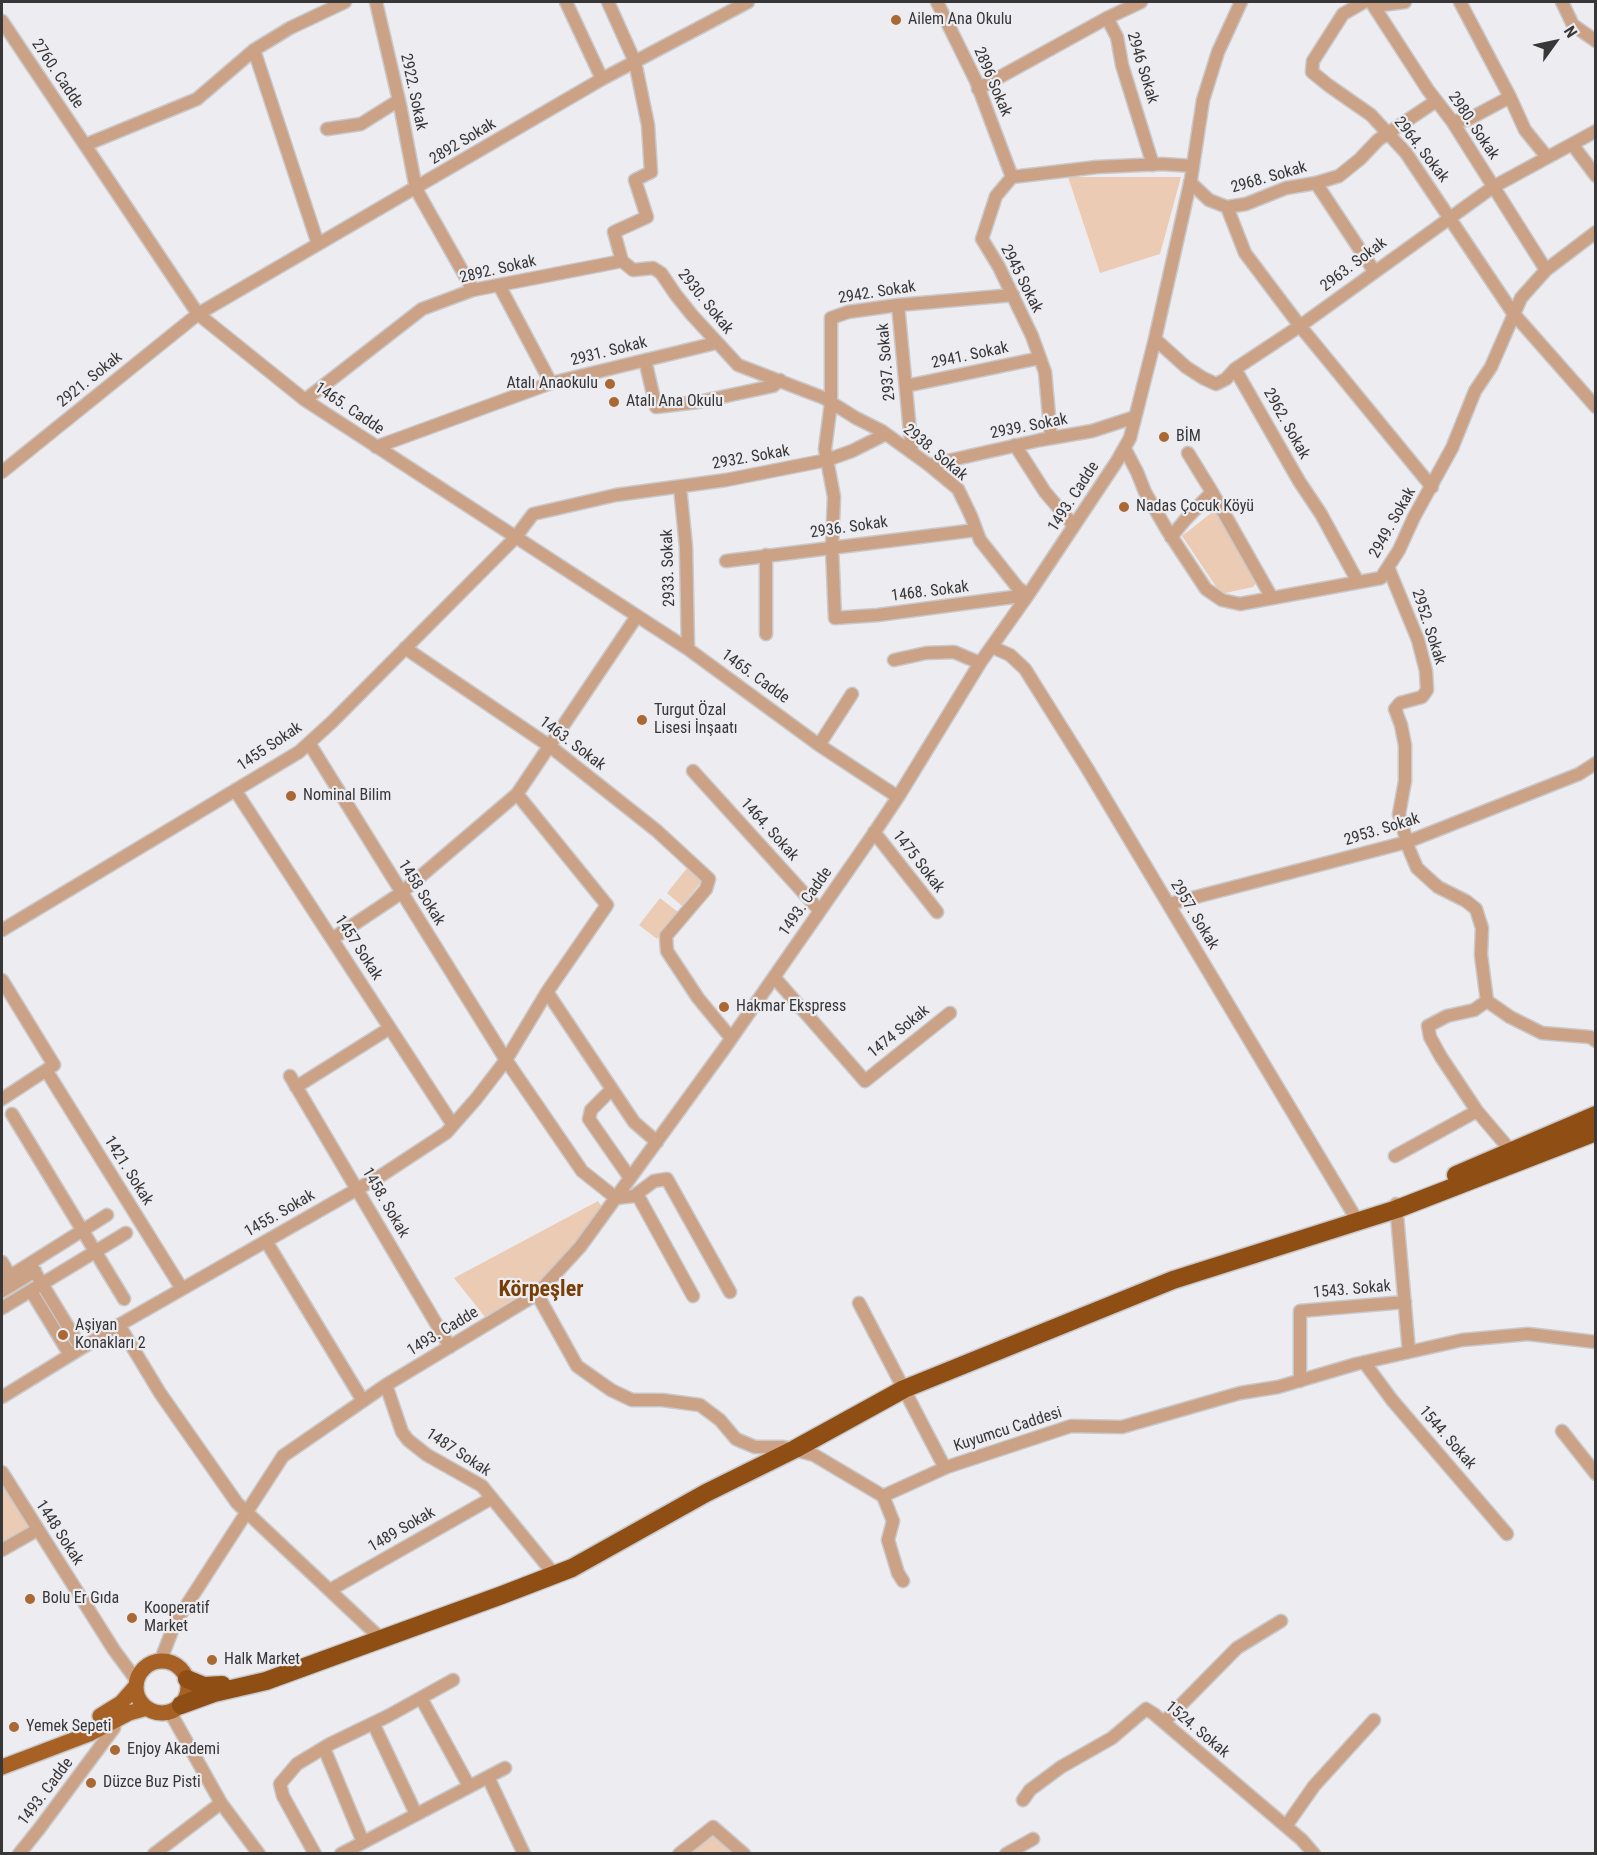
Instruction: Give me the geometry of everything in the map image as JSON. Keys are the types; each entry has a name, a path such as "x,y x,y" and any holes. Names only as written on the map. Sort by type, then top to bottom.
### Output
{"highway":[{"path":"176,1709 214,1693 277,1677 572,1568 902,1386 1169,1269 1396,1205 1511,1151 1596,1115"},
{"path":"902,1386 1173,1280 1396,1205 1596,1132"},
{"path":"187,1679 204,1686 225,1684 377,1635 567,1562 789,1448"}],"main road":[{"path":"2,1756 87,1724 121,1703 149,1665 160,1662 179,1668 187,1679 187,1695 176,1709 162,1713 147,1708 139,1700 138,1681"},
{"path":"2,1767 89,1734 116,1718 147,1708"}],"street":[{"path":"85,145 197,99 254,50 321,6 345,2"},
{"name":"2922. Sokak","path":"376,2 400,105 416,189 473,290"},
{"path":"566,2 602,79"},
{"path":"608,2 635,62 648,125 651,172 635,180 647,217 614,232 622,261"},
{"name":"2892 Sokak","path":"198,314 602,79 748,2"},
{"name":"2896 Sokak","path":"937,2 978,89 1012,177"},
{"name":"2946 Sokak","path":"1141,2 1107,18 1117,37 1122,65 1138,110 1153,165"},
{"name":"1493. Cadde","path":"160,1662 176,1623 283,1456 386,1385 537,1294 580,1247 731,1038 898,797 980,663 1125,449 1155,339 1190,182 1203,100 1218,52 1241,2"},
{"path":"1370,3 1405,2"},
{"path":"1460,2 1526,130 1547,157"},
{"path":"1562,2 1573,25 1596,41"},
{"name":"2980. Sokak","path":"1370,3 1452,121 1546,270"},
{"name":"2964. Sokak","path":"1370,3 1343,14 1313,61 1312,72 1371,116 1406,153 1513,313 1596,407"},
{"path":"978,89 1107,18"},
{"name":"2760. Cadde","path":"2,21 85,145"},
{"path":"254,50 318,244"},
{"path":"1452,121 1467,120 1510,97"},
{"name":"2968. Sokak","path":"1190,182 1209,200 1227,207 1246,204 1287,188 1339,176 1378,140 1436,101"},
{"path":"327,129 361,124 396,102 400,105"},
{"name":"2963. Sokak","path":"1235,369 1300,326 1493,187 1596,131"},
{"path":"1572,144 1596,176"},
{"name":"1465. Cadde","path":"85,145 198,314 305,400 688,649 819,745 898,797"},
{"path":"1012,177 1097,167 1193,166"},
{"name":"2945 Sokak","path":"1012,177 996,196 982,239 1013,295 1032,336 1045,372 1051,438"},
{"path":"1316,183 1374,271"},
{"path":"1227,207 1245,253 1300,326 1432,487"},
{"name":"2949. Sokak","path":"1125,449 1145,492 1172,537 1206,589 1222,600 1240,604 1381,578 1452,448 1475,391 1491,367 1521,298 1546,270 1596,232"},
{"name":"2892. Sokak","path":"305,400 422,309 473,290 622,261"},
{"name":"2930. Sokak","path":"622,261 633,270 653,268 661,273 716,343 738,365 755,373 780,380"},
{"path":"499,285 551,383"},
{"name":"2942. Sokak","path":"831,403 831,318 848,312 898,305 1013,295"},
{"name":"2937. Sokak","path":"898,305 912,453"},
{"name":"2921. Sokak","path":"2,472 198,314"},
{"path":"1155,339 1186,367 1216,384 1226,379 1235,369"},
{"name":"2931. Sokak","path":"376,447 551,383 716,343"},
{"name":"2941. Sokak","path":"906,386 1040,358"},
{"path":"645,360 656,407 698,402 773,386 780,380"},
{"name":"2962. Sokak","path":"1235,369 1299,481 1321,514 1358,582"},
{"name":"2938. Sokak","path":"780,380 825,398 886,434 929,465 957,489 980,540 1018,588 1028,595"},
{"path":"831,403 825,449 834,497 832,547"},
{"name":"2939. Sokak","path":"929,465 1015,445 1092,431 1135,417"},
{"name":"2932. Sokak","path":"514,537 533,514 616,495 726,480 827,460 852,451 886,434"},
{"path":"1015,445 1044,492 1074,526"},
{"path":"1188,453 1272,598"},
{"name":"2933. Sokak","path":"680,487 686,547 688,649"},
{"path":"1172,537 1212,492"},
{"name":"2936. Sokak","path":"726,561 976,530"},
{"name":"1455 Sokak","path":"2,930 299,752 514,537"},
{"name":"1468. Sokak","path":"832,547 835,618 878,615 1028,595"},
{"path":"766,555 766,634"},
{"name":"2952. Sokak","path":"1388,567 1418,640 1426,671 1427,690 1422,697 1400,703 1395,709 1401,724 1405,746 1405,781 1399,814 1418,868 1438,887 1466,901 1476,909 1482,928 1481,955 1487,1001"},
{"path":"332,939 401,893 517,795 637,616"},
{"name":"2957. Sokak","path":"992,647 1010,655 1025,669 1169,904 1354,1215"},
{"name":"1463. Sokak","path":"405,648 551,747 657,831 709,879 706,889 666,936 667,951 698,998 731,1038"},
{"path":"894,660 926,653 954,652 980,663"},
{"path":"819,745 852,694"},
{"name":"1458 Sokak","path":"309,742 506,1060 582,1171 616,1198"},
{"name":"2953. Sokak","path":"1169,904 1407,842 1579,774 1596,763"},
{"name":"1464. Sokak","path":"693,771 820,911"},
{"name":"1457 Sokak","path":"235,790 453,1125"},
{"name":"1455. Sokak","path":"2,1397 119,1325 358,1189 446,1132 453,1125 506,1060 547,992 607,905 517,795"},
{"name":"1475 Sokak","path":"874,832 937,912"},
{"name":"1474 Sokak","path":"774,977 865,1081 950,1013"},
{"name":"1421. Sokak","path":"2,980 50,1068 182,1290"},
{"path":"547,992 634,1122 657,1142"},
{"path":"1511,1151 1477,1111 1430,1037 1428,1026 1447,1016 1474,1010 1487,1001 1510,1017 1542,1033 1590,1037 1596,1041"},
{"name":"1458. Sokak","path":"390,1028 293,1081 450,1347"},
{"path":"2,1099 50,1068"},
{"path":"612,1089 591,1110 589,1119 630,1178"},
{"path":"1395,1156 1477,1111"},
{"path":"12,1114 124,1299"},
{"path":"616,1198 634,1196 654,1181 667,1179 730,1292"},
{"path":"637,1194 693,1296"},
{"path":"1396,1205 1409,1352"},
{"path":"2,1291 107,1215"},
{"path":"2,1308 126,1233"},
{"path":"266,1241 363,1401"},
{"path":"2,1262 6,1279 33,1267"},
{"path":"33,1267 81,1348"},
{"path":"31,1291 70,1355"},
{"path":"537,1294 577,1366 611,1390 632,1400 663,1400 700,1405 720,1420 736,1439 755,1447 789,1448 814,1455 883,1496 893,1521 888,1540 898,1574 903,1581"},
{"name":"1543. Sokak","path":"1300,1381 1300,1311 1405,1302"},
{"path":"859,1303 945,1468"},
{"path":"119,1325 160,1393 237,1503 377,1635"},
{"name":"Kuyumcu Caddesi","path":"883,1496 945,1468 1071,1426 1122,1427 1240,1393 1278,1387 1364,1362 1461,1340 1528,1334 1596,1342"},
{"name":"1544. Sokak","path":"1364,1362 1392,1400 1507,1534"},
{"name":"1487 Sokak","path":"386,1385 402,1432 408,1440 427,1455 482,1486 549,1568"},
{"path":"1562,1431 1596,1474"},
{"name":"1448 Sokak","path":"2,1472 37,1530 110,1641 118,1647 138,1681"},
{"name":"1489 Sokak","path":"330,1590 492,1498"},
{"path":"2,1550 37,1530"},
{"path":"1164,1722 1237,1648 1281,1621"},
{"path":"315,1854 283,1796 280,1784 297,1764 453,1680"},
{"path":"421,1698 469,1786"},
{"path":"176,1709 221,1803 260,1854"},
{"name":"1524. Sokak","path":"1023,1800 1029,1790 1061,1767 1112,1738 1146,1709 1286,1826 1314,1854"},
{"name":"1493. Cadde","path":"19,1854 114,1728 116,1718"},
{"path":"1286,1826 1314,1786 1374,1720"},
{"path":"373,1723 416,1814"},
{"path":"324,1748 363,1842"},
{"path":"341,1854 505,1768"},
{"path":"488,1777 524,1854"},
{"path":"154,1854 221,1803"},
{"path":"679,1854 713,1827 744,1854"},
{"path":"1006,1854 1033,1839"}],"shaded area":[{"path":"1068,177 1181,177 1160,254 1100,273"},
{"path":"1215,510 1258,581 1253,587 1221,594 1182,536"},
{"path":"687,868 702,881 682,906 667,893"},
{"path":"660,898 678,912 657,939 639,925"},
{"path":"598,1201 602,1207 549,1277 485,1317 454,1278"},
{"path":"2,1482 29,1528 2,1544"},
{"path":"713,1832 738,1854 686,1854"}],"place":[{"name":"Ailem Ana Okulu","path":"896,20"},
{"name":"Atalı Anaokulu","path":"610,384"},
{"name":"Atalı Ana Okulu","path":"614,402"},
{"name":"BİM","path":"1164,437"},
{"name":"Nadas Çocuk Köyü","path":"1124,507"},
{"name":"Turgut Özal Lisesi İnşaatı","path":"642,720"},
{"name":"Nominal Bilim","path":"291,796"},
{"name":"Hakmar Ekspress","path":"724,1007"},
{"name":"Aşiyan Konakları 2","path":"63,1335"},
{"name":"Bolu Er Gıda","path":"30,1599"},
{"name":"Kooperatif Market","path":"132,1618"},
{"name":"Halk Market","path":"212,1660"},
{"name":"Yemek Sepeti","path":"14,1727"},
{"name":"Enjoy Akademi","path":"115,1750"},
{"name":"Düzce Buz Pisti","path":"91,1783"}],"district":[{"name":"Körpeşler","path":"541,1290"}]}
